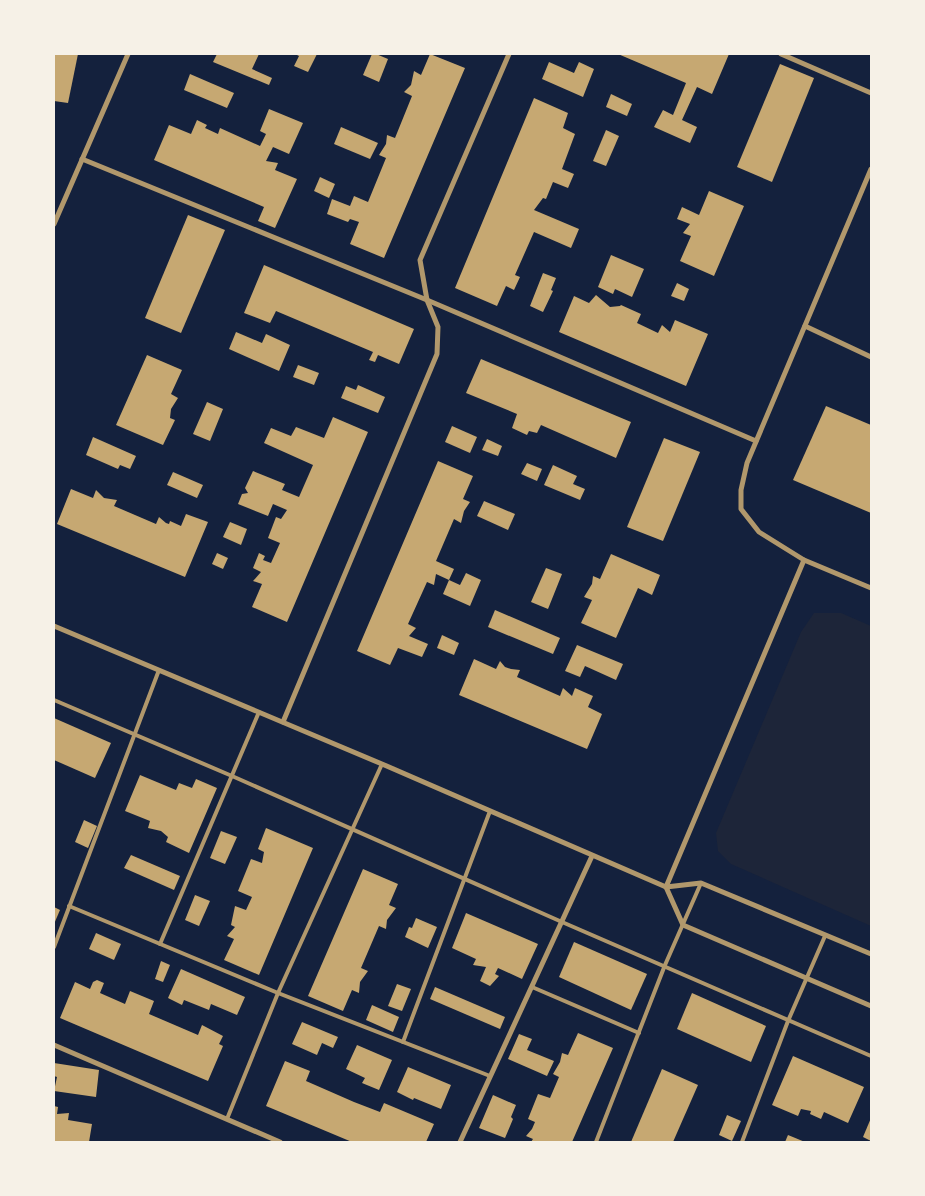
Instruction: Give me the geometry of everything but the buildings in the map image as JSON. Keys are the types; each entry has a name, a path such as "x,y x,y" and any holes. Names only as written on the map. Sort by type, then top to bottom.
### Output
{"street":[{"path":"54,224 128,54"},
{"path":"283,722 437,354 438,327 427,300 420,260 509,54"},
{"path":"781,54 871,93"},
{"path":"82,159 427,300 756,442"},
{"path":"871,169 756,442 745,472 741,490 741,509 759,532 804,560 871,588"},
{"path":"805,326 871,357"},
{"path":"804,560 666,887 683,924 871,1006"},
{"path":"54,626 382,764 666,887 700,883 871,954"},
{"path":"460,1142 592,856"},
{"path":"54,1045 280,1142"}],"lane":[{"path":"54,947 136,735 159,670"},
{"path":"54,700 871,1056"},
{"path":"160,944 259,712"},
{"path":"227,1119 278,993 382,764"},
{"path":"403,1042 490,811"},
{"path":"596,1142 665,965 700,883"},
{"path":"69,906 278,993 490,1076"},
{"path":"742,1142 788,1020 825,936"},
{"path":"532,987 639,1033"}],"shaded area":[{"path":"814,613 841,613 871,626 871,926 731,864 718,851 716,833 801,632"}]}
